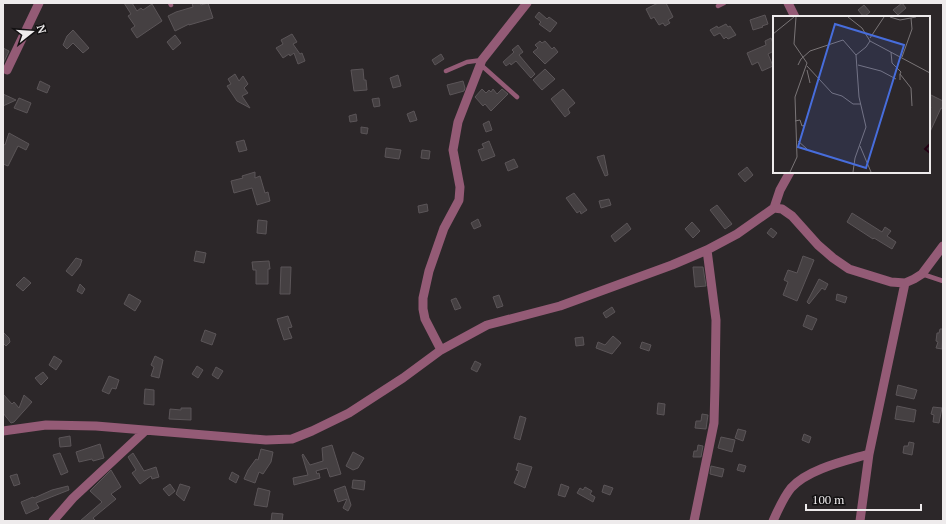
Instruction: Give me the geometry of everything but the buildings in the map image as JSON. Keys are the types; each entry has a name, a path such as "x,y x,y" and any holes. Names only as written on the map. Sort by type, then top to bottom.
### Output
{"street":[{"path":"7,70 39,3"},
{"path":"441,350 425,319 423,298 429,271 444,228 459,200 460,188 453,150 458,122 481,63 527,3"},
{"path":"788,3 794,16"},
{"path":"3,431 46,425 96,426 266,440 292,439 349,413 403,378 441,350 487,325 560,306 672,265 737,234 774,208 780,190 789,173"},
{"path":"774,208 782,209 792,216 818,245 849,269 891,282 905,283 922,274 943,246"},
{"path":"694,521 714,415 716,320 706,250"},
{"path":"860,521 869,454 905,283"},
{"path":"53,521 78,493 145,431"},
{"path":"773,521 789,490 796,482 817,471 869,454"}],"lane":[{"path":"718,6 724,3"},
{"path":"446,71 467,62 481,63 518,97"},
{"path":"922,274 943,281"}]}
